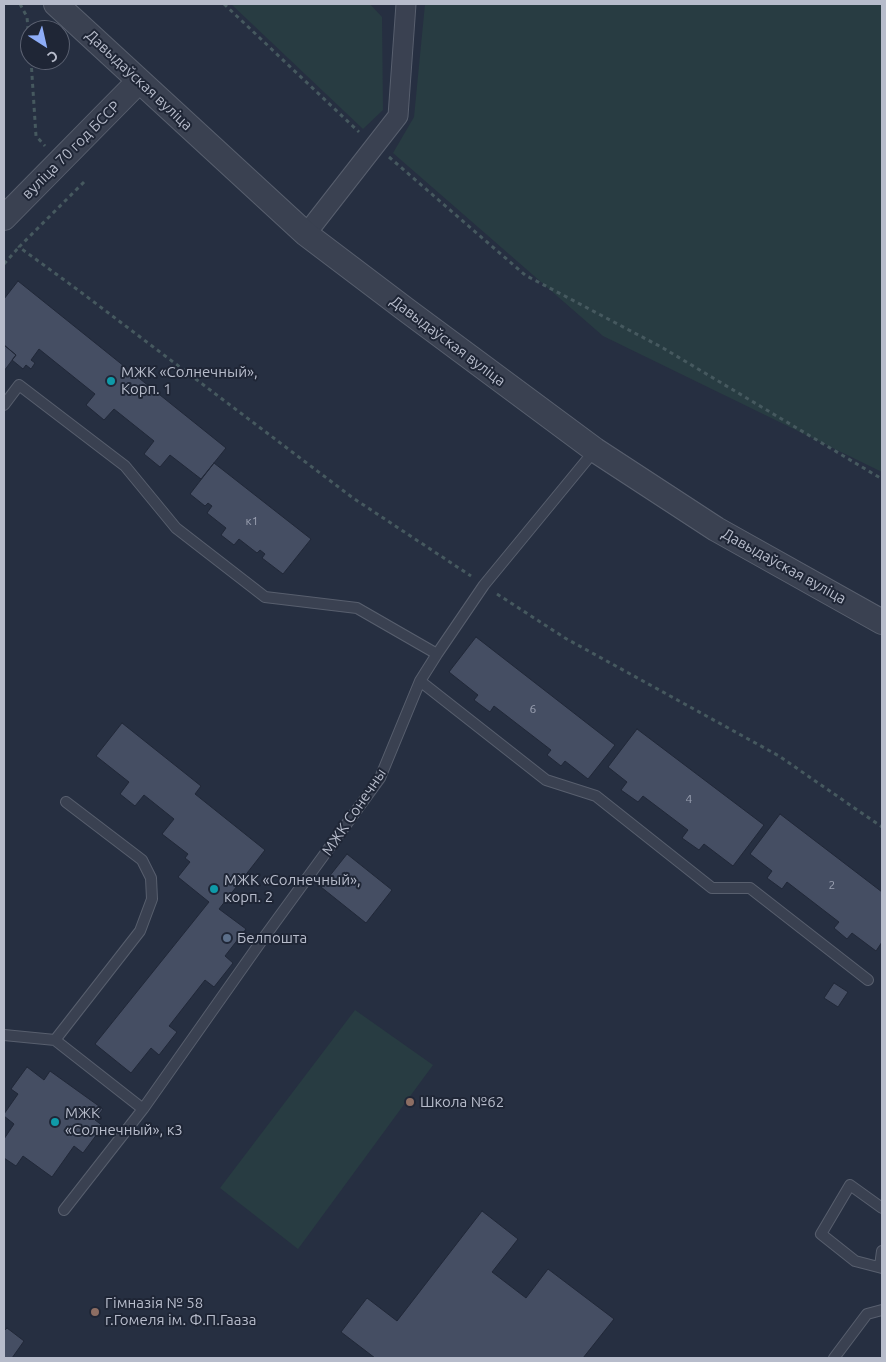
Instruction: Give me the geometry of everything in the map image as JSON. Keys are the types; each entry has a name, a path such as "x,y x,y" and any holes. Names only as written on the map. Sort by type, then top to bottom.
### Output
{"street":[{"name":"Давыдаўская вуліца","path":"56,4 306,234 405,309 595,450 716,528 882,622"},
{"path":"306,234 398,116 406,4"},
{"name":"вуліца 70 год БССР","path":"4,218 139,81"}],"lane":[{"path":"4,405 19,386 27,391 126,466 176,528 265,597 357,608 437,654"},
{"name":"МЖК Сонечны","path":"64,1210 143,1109 260,943 380,778 420,682 484,585 595,450"},
{"path":"420,682 546,780 596,796 712,888 750,888 868,980"},
{"path":"55,1040 140,932 152,898 151,878 142,860 66,802"},
{"path":"4,1035 55,1040 143,1109"},
{"path":"882,1208 850,1185 821,1234 855,1261 881,1267 882,1251"},
{"path":"834,1358 867,1314 882,1310"}],"path":[{"path":"20,4 27,20"},
{"path":"224,4 349,124 525,275 663,348 882,479"},
{"path":"32,70 36,136 46,148"},
{"path":"4,264 84,182"},
{"path":"19,247 353,498 564,638 780,756 882,827"}],"shaded area":[{"path":"231,4 370,4 382,17 383,110 363,129"},
{"path":"425,4 882,4 882,472 603,336 393,153 414,117"},
{"path":"355,1010 433,1065 298,1249 220,1188"}],"building":[{"name":"МЖК «Солнечный», Корп. 1","path":"18,281 226,448 201,479 170,455 160,467 144,454 154,441 114,409 104,420 86,405 95,394 39,349 31,360 35,363 31,369 26,365 23,369 12,360 16,355 4,345 4,299"},
{"path":"4,345 16,355 4,371"},
{"path":"214,463 311,539 283,574 262,558 265,554 260,550 257,553 239,539 234,545 221,535 226,528 207,513 212,506 208,503 205,506 190,494"},
{"path":"476,637 615,745 588,779 565,761 561,766 547,755 551,750 494,706 490,712 474,700 478,695 449,672"},
{"name":"МЖК «Солнечный», корп. 2","path":"122,723 201,786 195,794 265,850 219,909 246,929 225,956 233,963 214,987 205,980 169,1026 177,1032 159,1055 151,1048 131,1073 95,1044 209,902 178,877 190,862 185,858 188,854 162,834 174,819 144,795 135,806 120,794 129,782 96,756"},
{"path":"637,729 764,825 733,866 704,844 699,850 682,838 688,830 643,796 638,802 621,790 627,782 608,767"},
{"path":"780,814 882,892 882,942 876,951 852,933 847,939 834,928 839,922 787,882 782,889 767,878 772,871 750,854"},
{"path":"347,854 392,890 366,923 321,887"},
{"path":"834,983 848,992 838,1007 824,998"},
{"name":"МЖК «Солнечный», к3","path":"27,1067 44,1080 50,1071 103,1109 95,1120 103,1126 83,1153 74,1146 52,1177 23,1156 16,1166 4,1158 4,1139 14,1124 4,1114 18,1094 11,1089"},
{"path":"482,1211 518,1239 492,1272 526,1298 548,1269 614,1319 583,1358 375,1358 341,1332 367,1298 397,1321"},
{"path":"7,1328 24,1341 12,1358 4,1358 4,1331"}],"place":[{"name":"МЖК «Солнечный», Корп. 1","path":"111,381"},
{"name":"МЖК «Солнечный», корп. 2","path":"214,889"},
{"name":"Белпошта","path":"227,938"},
{"name":"Школа №62","path":"410,1102"},
{"name":"МЖК «Солнечный», к3","path":"55,1122"},
{"name":"Гімназія № 58 г.Гомеля ім. Ф.П.Гааза","path":"95,1312"}]}
